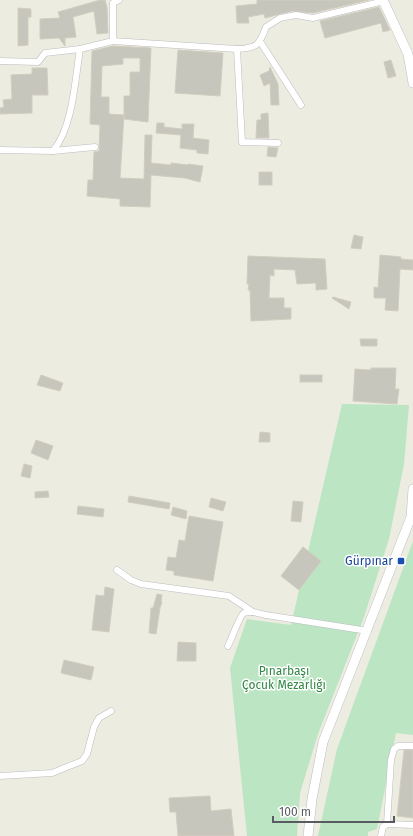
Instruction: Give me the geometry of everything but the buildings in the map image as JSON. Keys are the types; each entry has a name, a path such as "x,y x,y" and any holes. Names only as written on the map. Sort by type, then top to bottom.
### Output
{"main road":[{"path":"383,1 410,54 413,83"},
{"path":"308,836 312,799 323,742 368,631 411,517 413,489"}],"street":[{"path":"113,41 113,3 119,0"},
{"path":"0,61 38,62 45,53 80,49 113,41 237,49 251,48 260,43 266,26 280,18 296,16 313,18 383,1"},
{"path":"260,43 301,106"},
{"path":"53,151 64,133 72,98 80,49"},
{"path":"237,49 242,142 278,143"},
{"path":"0,150 53,151 95,147"},
{"path":"117,570 131,580 141,584 229,596 254,612"},
{"path":"228,646 235,634 240,618 244,613 254,612 368,631"},
{"path":"0,776 52,774 82,761 87,754 94,727 99,718 111,712"},
{"path":"381,836 383,827 387,824 391,760 394,749 398,746 413,746"},
{"path":"387,824 413,826"}],"green space":[{"name":"Pınarbaşı Çocuk Mezarlığı","path":"342,404 409,405 404,464 389,539 364,617 318,734 300,793 297,836 247,836 230,668 247,619 291,625"},
{"path":"413,541 413,735 396,733 377,829 368,832 368,836 318,836 337,749"}],"place":[{"name":"Gürpınar","path":"401,561"}]}
